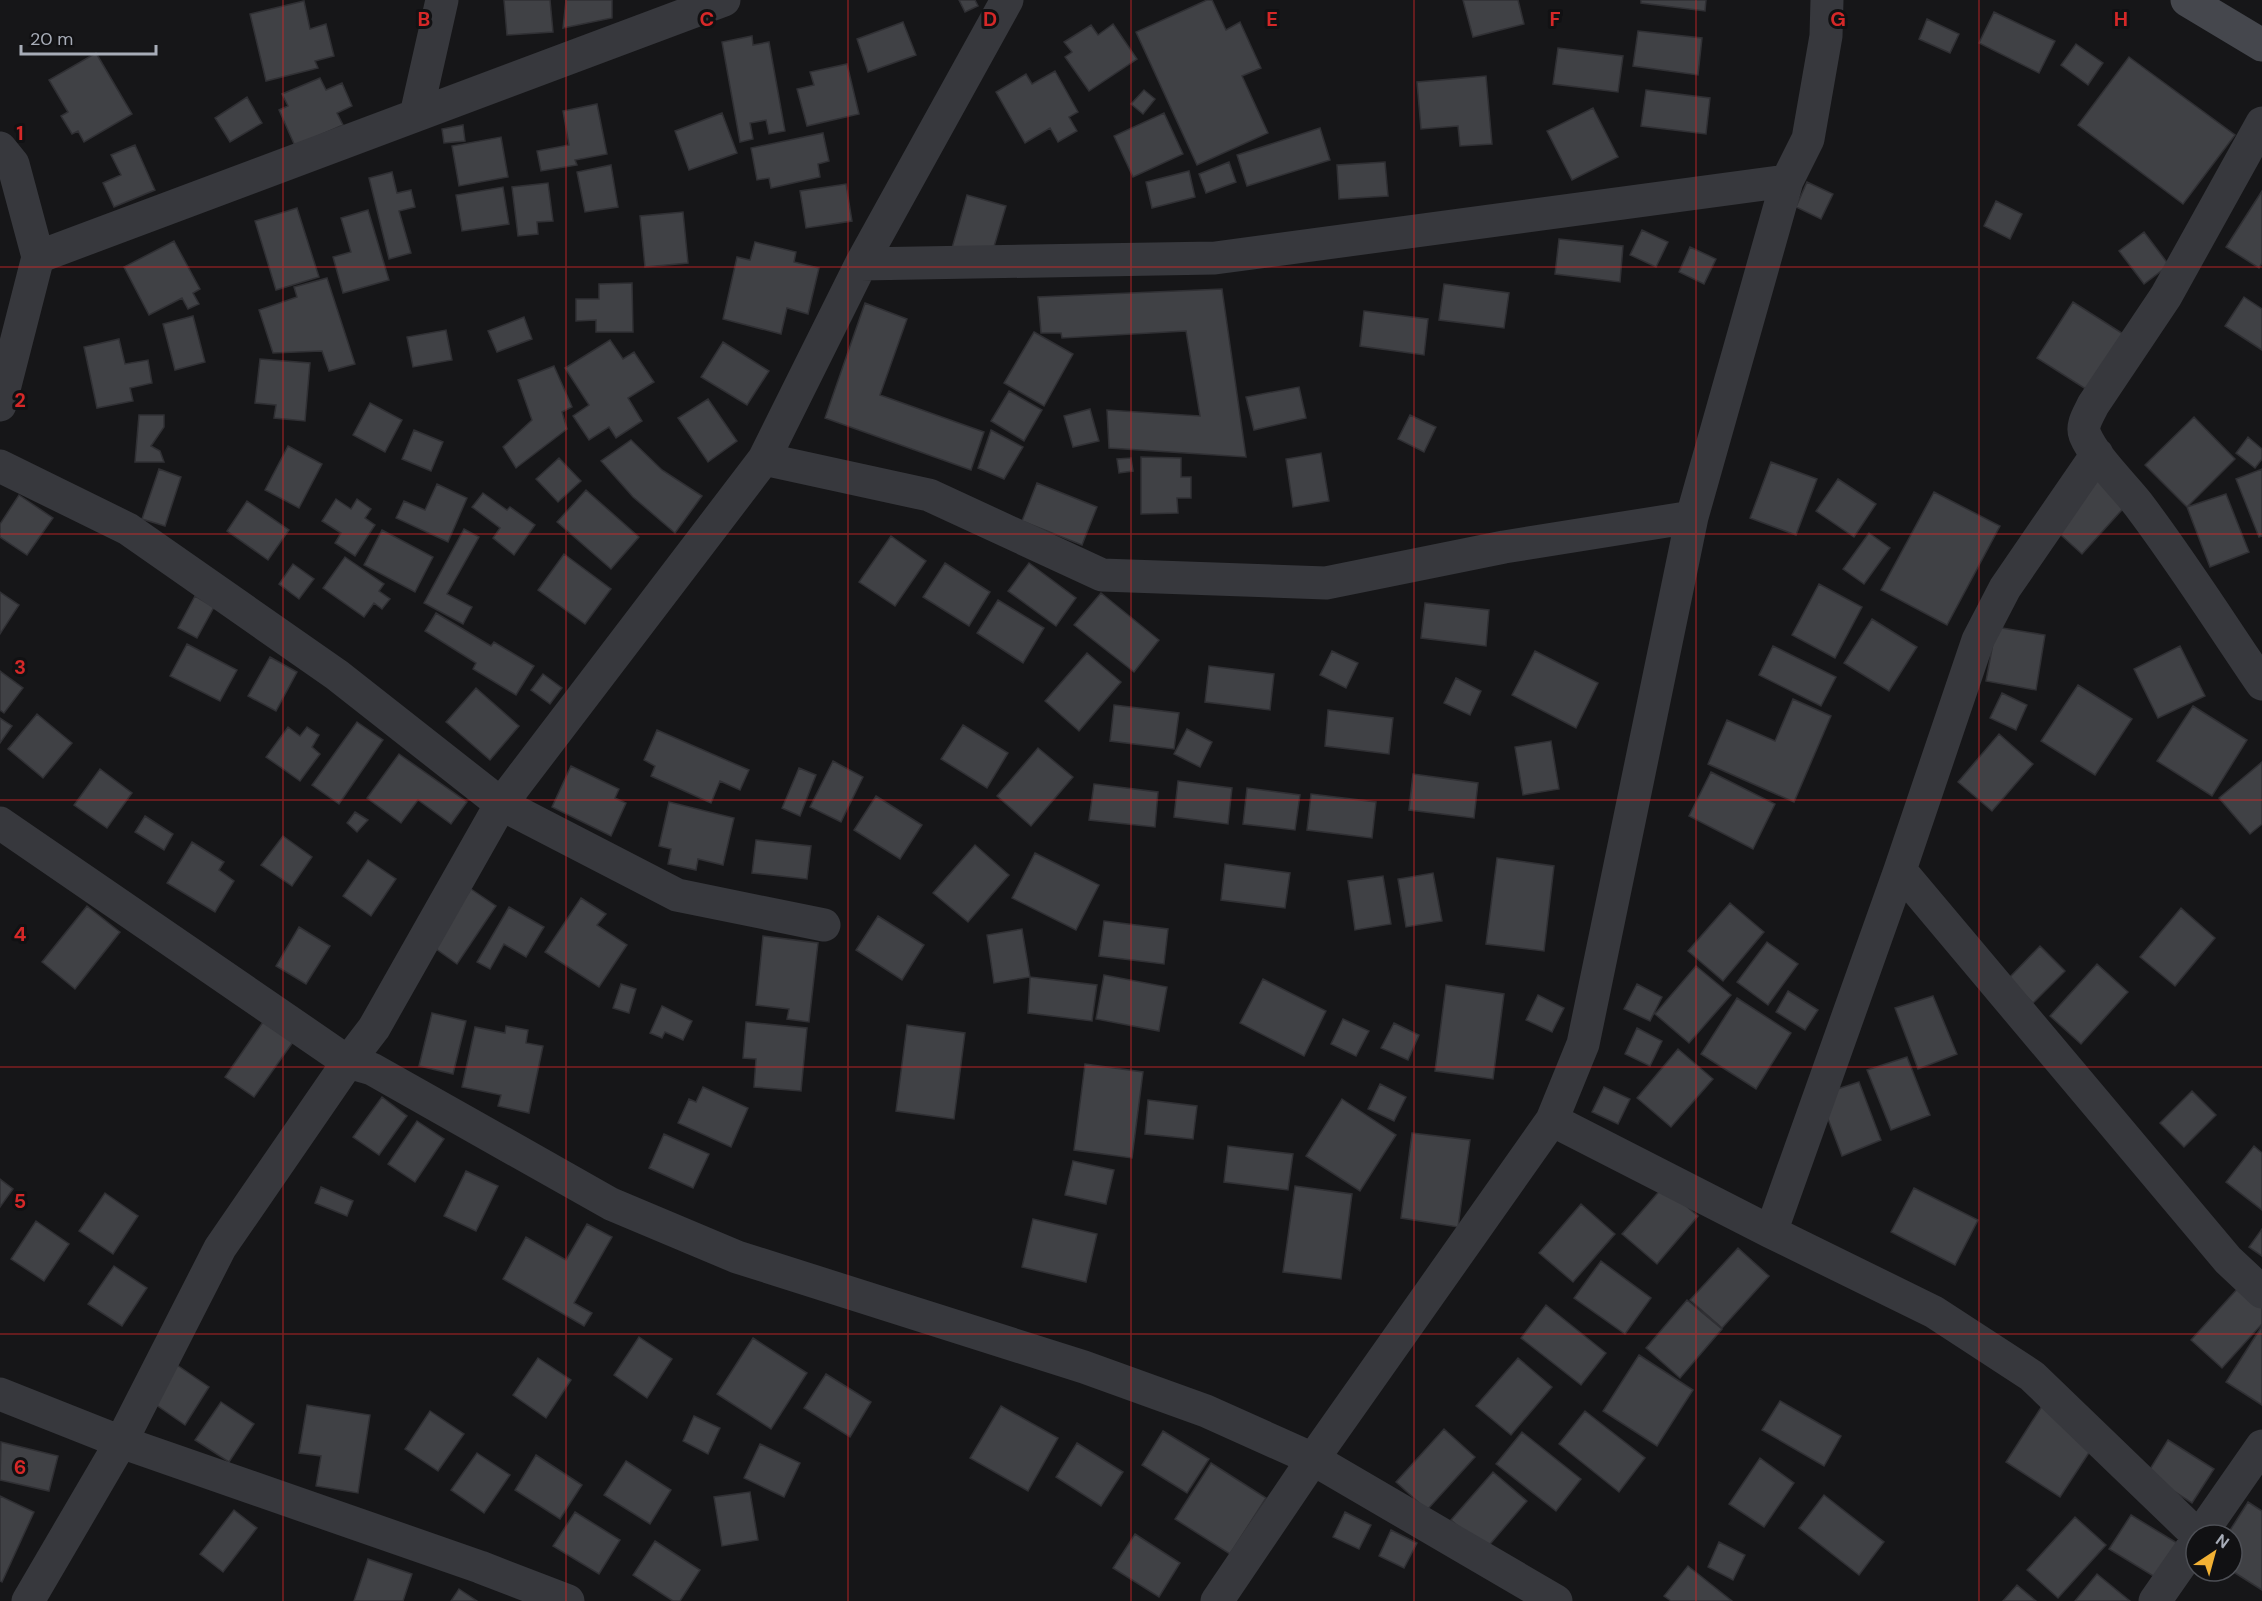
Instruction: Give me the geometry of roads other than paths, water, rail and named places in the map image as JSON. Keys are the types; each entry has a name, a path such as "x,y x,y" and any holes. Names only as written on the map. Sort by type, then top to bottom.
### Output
{"main road":[{"path":"2187,0 2262,45"}],"street":[{"path":"416,115 442,0"},
{"path":"38,257 724,0"},
{"path":"28,1601 121,1442 220,1248 348,1062 374,1028 501,804 764,459 861,264 1007,0"},
{"path":"1217,1601 1313,1459 1552,1120 1583,1044 1692,517 1787,181 1808,139 1826,36 1827,0"},
{"path":"2262,123 2166,296 2085,420 2084,434 2138,505 2262,684"},
{"path":"0,148 13,164 38,257 0,405"},
{"path":"861,264 1215,258 1787,181"},
{"path":"1771,1232 1900,870 1978,640 2005,588 2097,454"},
{"path":"764,459 929,495 1102,575 1326,583 1504,547 1692,517"},
{"path":"0,466 128,529 337,675 501,804 677,895 824,925"},
{"path":"0,823 348,1062 372,1069 611,1204 738,1257 1095,1371 1206,1411 1313,1459 1556,1601"},
{"path":"1900,870 2228,1260 2262,1292"},
{"path":"1552,1120 1934,1312 2032,1376 2186,1523"},
{"path":"0,1394 121,1442 480,1567 568,1601"},
{"path":"2207,1523 2262,1446"},
{"path":"2155,1601 2184,1559"}]}
